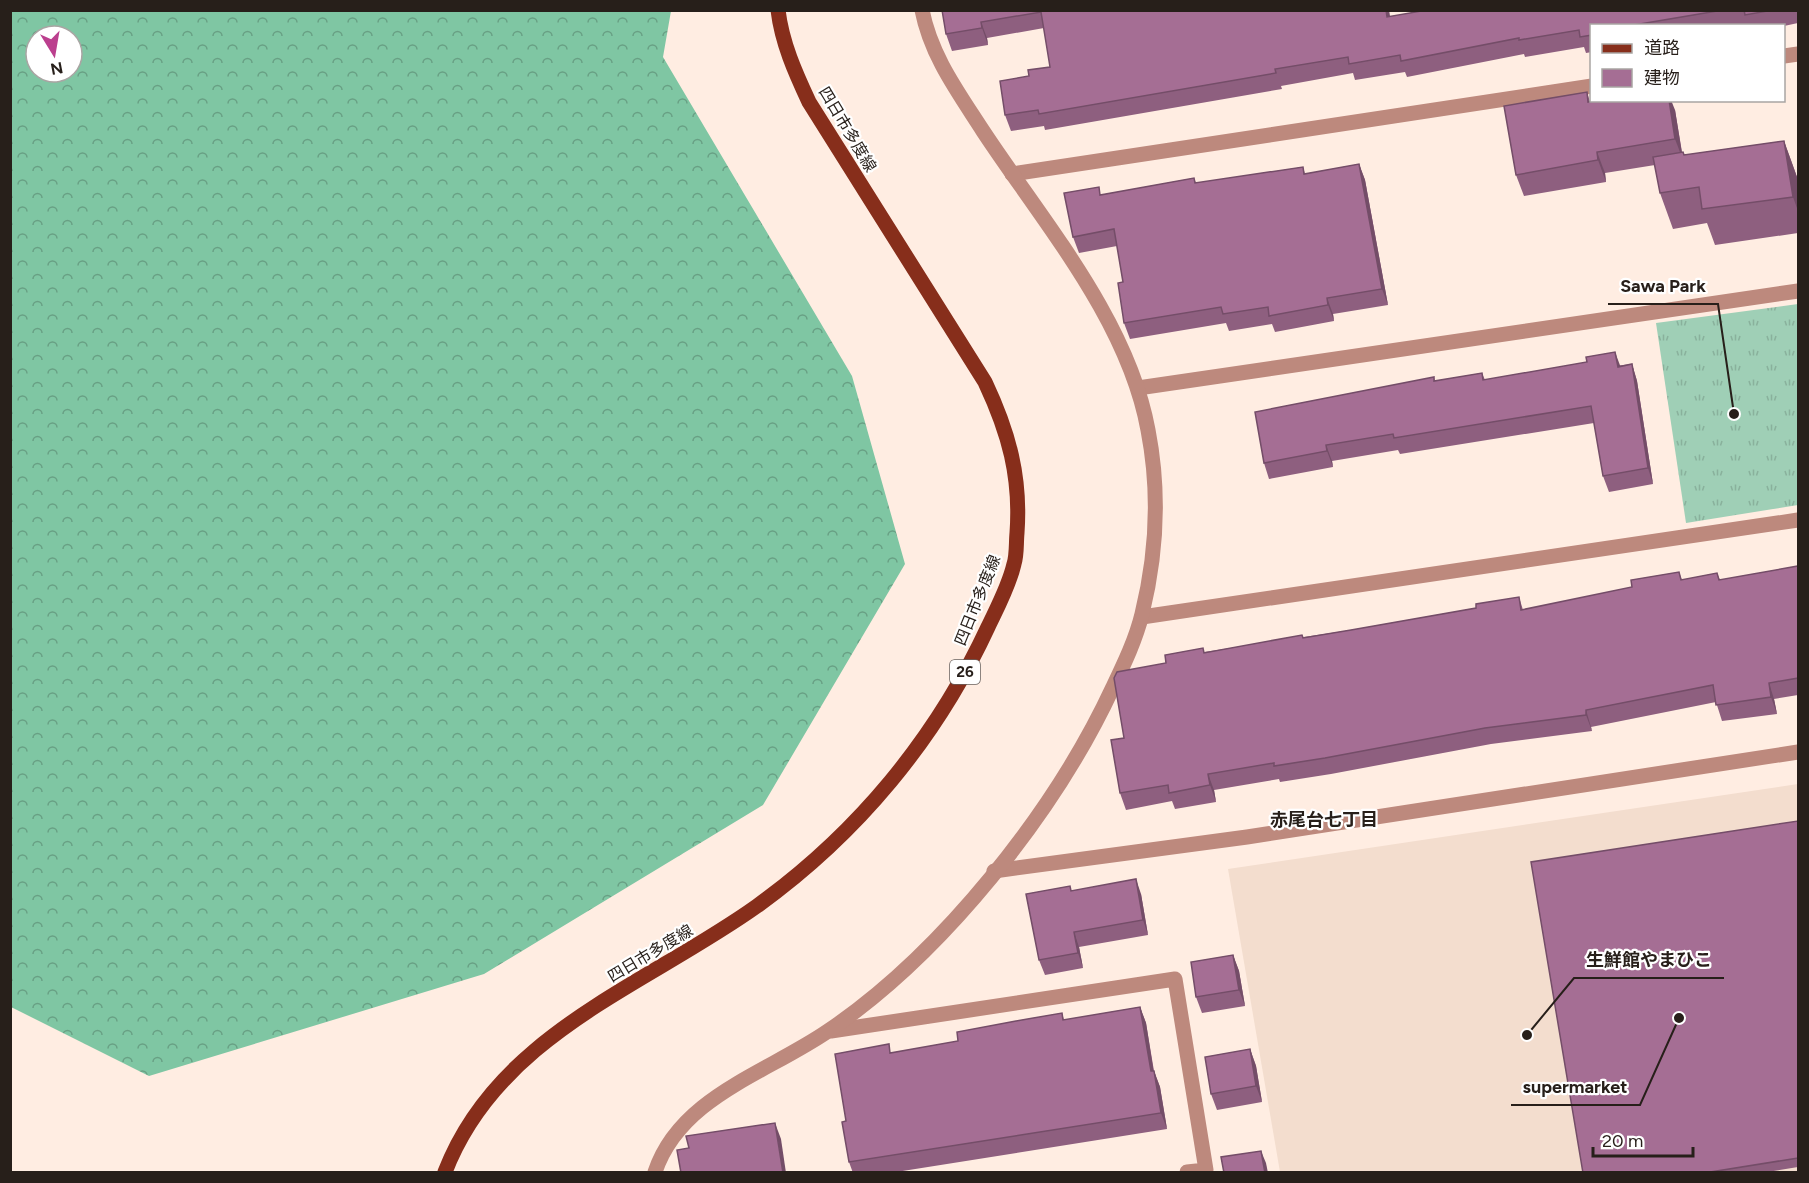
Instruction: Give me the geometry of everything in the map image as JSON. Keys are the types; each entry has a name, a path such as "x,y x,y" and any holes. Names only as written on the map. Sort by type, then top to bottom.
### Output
{"main road":[{"name":"四日市多度線","path":"445,1173 465,1131 496,1086 529,1053 574,1019 757,906 837,841 900,771 938,720 980,645 1014,564 1019,484 998,410 985,382 809,102 789,56 780,28 778,10"}],"street":[{"path":"655,1173 661,1155 675,1131 696,1112 828,1031 892,982 951,924 1056,789 1084,744 1125,662 1142,617 1156,536 1157,509 1148,430 1138,388 1122,347 1076,269 944,70 927,34 922,10"},
{"path":"1012,174 1590,86"},
{"path":"1138,388 1798,291"},
{"path":"1142,617 1798,520"},
{"path":"994,871 1248,837 1798,752"},
{"path":"828,1031 1175,979 1206,1170 1187,1173"}],"shaded area":[{"path":"1798,784 1798,1172 1280,1172 1228,869"}],"green space":[{"path":"10,11 671,11 663,57 852,376 905,564 763,805 484,974 149,1076 11,1007"},
{"path":"1798,304 1798,505 1686,523 1656,323"}],"building":[{"path":"942,10 1386,10 1387,17 1427,10 1723,10 1640,24 1590,24 1590,35 1580,37 1579,30 1519,40 1519,38 1401,61 1400,55 1349,64 1348,57 1275,69 1276,73 1039,114 1038,110 1005,115 1000,81 1029,76 1028,70 1050,67 1041,12 981,22 982,28 946,34"},
{"path":"1744,10 1773,10 1745,15"},
{"path":"1587,92 1588,102 1669,102 1675,139 1597,152 1598,160 1516,175 1504,106"},
{"path":"1784,141 1793,197 1702,209 1699,187 1660,193 1653,157"},
{"path":"1359,164 1382,289 1327,298 1328,305 1269,316 1268,307 1223,314 1221,307 1124,323 1118,283 1123,282 1114,229 1073,237 1064,193 1099,187 1100,195 1194,178 1195,183 1303,167 1304,174"},
{"path":"1615,352 1618,367 1632,364 1648,468 1603,476 1591,406 1394,438 1393,434 1326,445 1327,451 1264,463 1255,412 1434,377 1434,381 1482,373 1483,380 1587,362 1586,357"},
{"path":"1798,566 1798,678 1769,683 1771,697 1716,705 1713,685 1586,710 1586,715 1485,728 1325,758 1274,766 1274,763 1208,774 1210,785 1169,793 1168,785 1120,793 1111,740 1124,738 1114,678 1117,672 1166,663 1165,655 1203,648 1204,653 1302,635 1303,638 1476,608 1476,604 1519,597 1521,610 1632,587 1631,580 1679,572 1681,580 1717,573 1719,580"},
{"path":"1798,821 1798,1158 1704,1173 1583,1173 1531,862"},
{"path":"1136,879 1143,920 1074,932 1078,953 1039,960 1026,894 1070,886 1071,891"},
{"path":"1233,955 1239,990 1196,997 1191,962"},
{"path":"1140,1007 1161,1113 849,1162 842,1122 846,1121 835,1054 889,1044 890,1053 958,1041 957,1032 1016,1021 1062,1013 1063,1020"},
{"path":"1250,1049 1256,1086 1211,1094 1205,1057"},
{"path":"775,1123 783,1173 681,1173 677,1150 689,1148 686,1136"},
{"path":"1261,1151 1265,1173 1224,1173 1221,1157"}],"place":[{"name":"Sawa Park","path":"1734,414"},
{"name":"supermarket","path":"1679,1018"},
{"name":"生鮮館やまひこ","path":"1527,1035"}],"district":[{"name":"赤尾台七丁目","path":"1324,820"}]}
